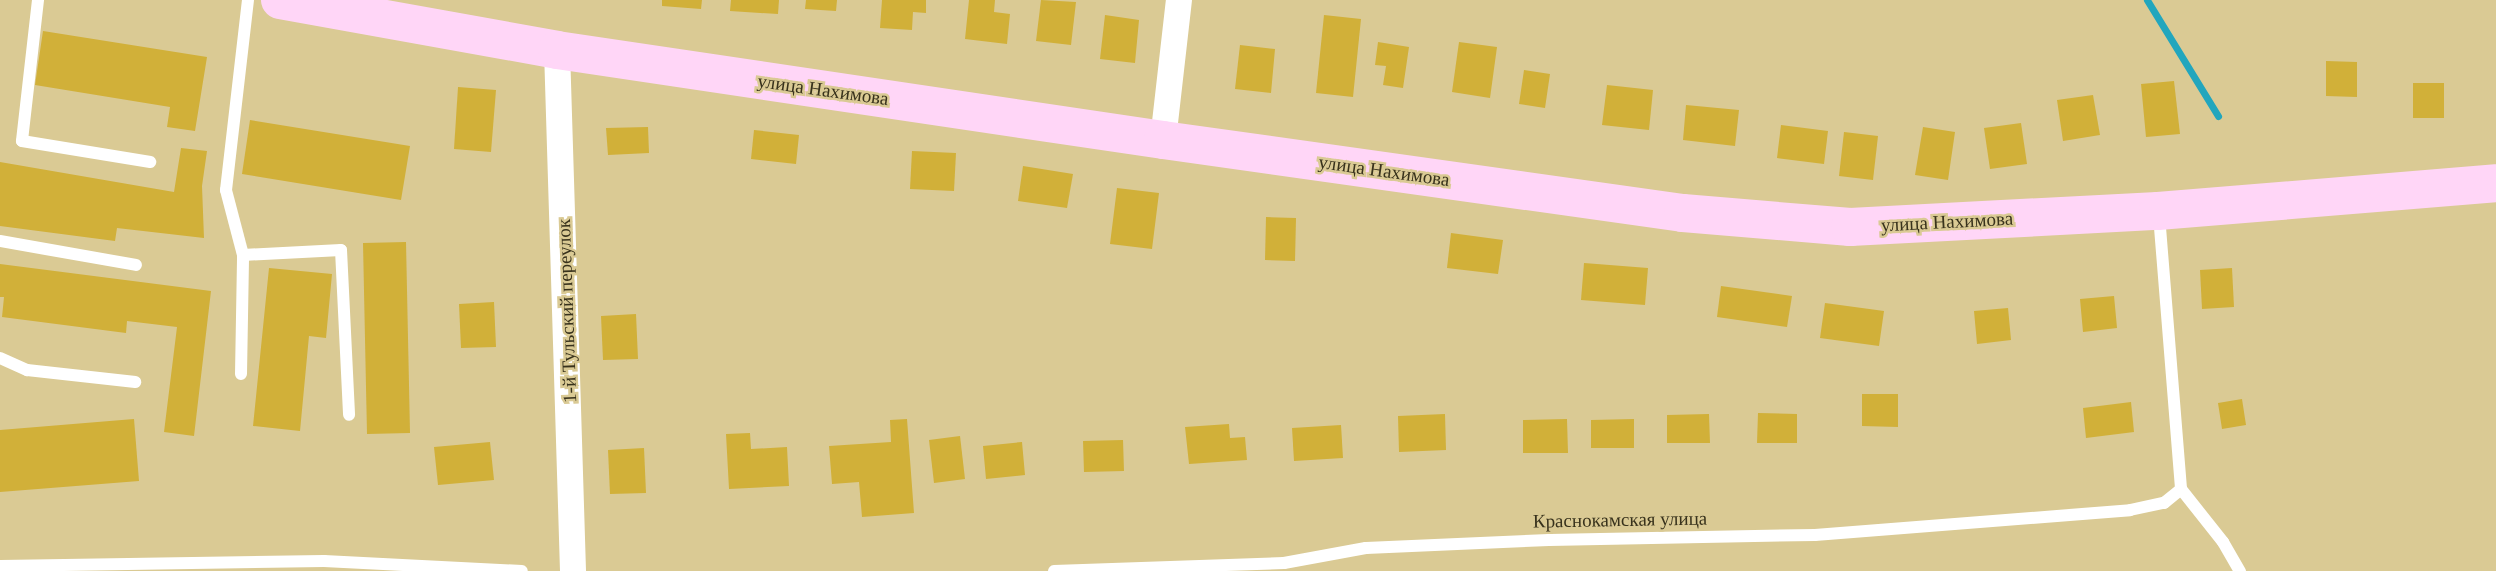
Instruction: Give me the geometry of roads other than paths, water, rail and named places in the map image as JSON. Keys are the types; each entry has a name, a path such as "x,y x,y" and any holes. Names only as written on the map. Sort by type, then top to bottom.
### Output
{"main road":[{"name":"улица Нахимова","path":"302,2 557,50 1163,140 1682,213 1850,227 2158,211 2496,183"}],"street":[{"path":"1163,140 1179,0"},
{"name":"1-й Тульский переулок","path":"557,50 573,571"}],"lane":[{"path":"38,0 22,141 150,162"},
{"path":"241,374 243,255 226,190 248,0"},
{"path":"2158,211 2181,489 2223,542 2240,571"},
{"path":"0,241 136,265"},
{"path":"243,255 341,250 349,415"},
{"path":"0,358 27,370 135,382"},
{"name":"Краснокамская улица","path":"1054,571 1284,567 1366,548 1549,540 1815,535 2130,510 2164,503 2181,489"},
{"path":"0,566 285,566 522,571"}],"waterway":[{"path":"2147,0 2218,116"}]}
